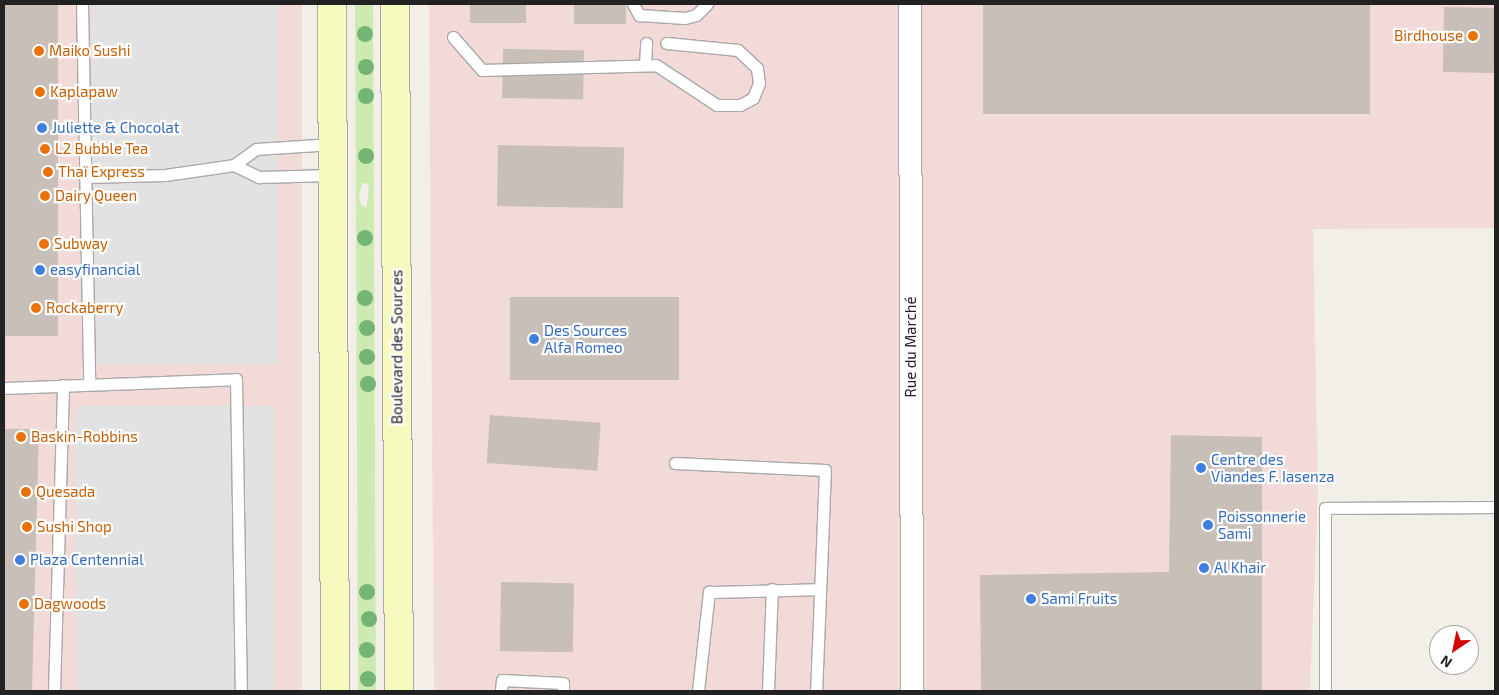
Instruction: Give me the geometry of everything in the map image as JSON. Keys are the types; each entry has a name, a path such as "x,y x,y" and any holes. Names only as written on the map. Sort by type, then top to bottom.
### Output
{"main road":[{"path":"332,4 335,691"},
{"name":"Boulevard des Sources","path":"395,4 399,691"}],"street":[{"name":"Rue du Marché","path":"910,4 912,691"}],"lane":[{"path":"82,4 89,384"},
{"path":"633,4 639,15 685,18 696,15 706,4"},
{"path":"452,37 482,70 656,65 716,105 740,105 754,98 759,83 757,68 738,50 666,43"},
{"path":"644,65 646,43"},
{"path":"86,177 165,175 234,165 256,149 332,144"},
{"path":"234,165 259,177 332,175"},
{"path":"4,388 236,378 241,691"},
{"path":"54,691 63,385"},
{"path":"675,462 825,470 816,691"},
{"path":"1325,691 1326,508 1495,507"},
{"path":"768,691 772,589"},
{"path":"698,691 710,592 820,589"},
{"path":"501,691 502,680 563,683 563,691"}],"shaded area":[{"path":"4,4 302,4 302,691 4,691"},
{"path":"92,4 278,4 278,364 92,364"},
{"path":"429,4 1495,4 1495,228 1313,229 1318,490 1310,691 434,691"},
{"path":"76,406 276,406 276,691 76,691"}],"green space":[{"path":"355,4 373,4 376,691 358,691","holes":["362,183 368,184 369,191 366,208 361,205 359,196"]}],"building":[{"path":"4,4 58,4 58,336 4,336"},
{"path":"470,4 526,4 526,23 470,23"},
{"path":"574,4 626,4 626,24 574,24"},
{"path":"983,4 1370,4 1370,114 983,114"},
{"path":"1444,7 1495,8 1494,73 1443,72"},
{"path":"503,49 584,50 583,99 502,98"},
{"path":"498,145 624,147 623,208 497,206"},
{"path":"510,297 679,297 679,380 510,380"},
{"path":"490,415 601,423 597,471 487,463"},
{"name":"Plaza Centennial","path":"4,429 39,429 32,691 4,691"},
{"path":"1171,435 1262,437 1262,691 981,691 980,575 1169,572"},
{"path":"501,582 574,583 573,652 500,651"}],"place":[{"name":"Birdhouse","path":"1473,36"},
{"name":"Maiko Sushi","path":"39,51"},
{"name":"Kaplapaw","path":"40,92"},
{"name":"Juliette & Chocolat","path":"42,128"},
{"name":"L2 Bubble Tea","path":"45,149"},
{"name":"Thaï Express","path":"48,172"},
{"name":"Dairy Queen","path":"45,196"},
{"name":"Subway","path":"44,244"},
{"name":"easyfinancial","path":"40,270"},
{"name":"Rockaberry","path":"36,308"},
{"name":"Des Sources Alfa Romeo","path":"534,339"},
{"name":"Baskin-Robbins","path":"21,437"},
{"name":"Centre des Viandes F. Iasenza","path":"1201,468"},
{"name":"Quesada","path":"26,492"},
{"name":"Poissonnerie Sami","path":"1208,525"},
{"name":"Sushi Shop","path":"27,527"},
{"name":"Plaza Centennial","path":"20,560"},
{"name":"Al Khair","path":"1204,568"},
{"name":"Sami Fruits","path":"1031,599"},
{"name":"Dagwoods","path":"24,604"}]}
